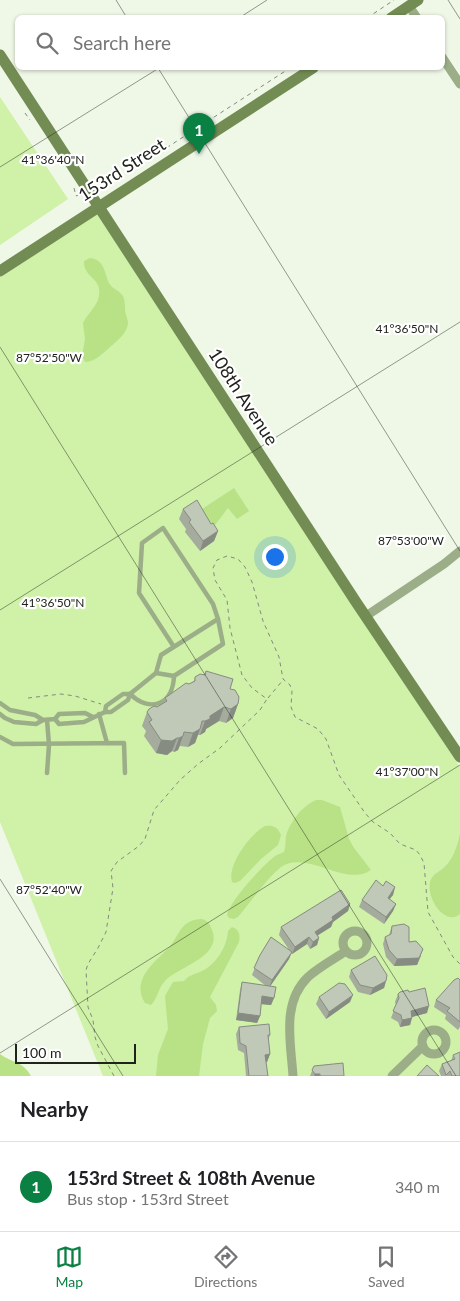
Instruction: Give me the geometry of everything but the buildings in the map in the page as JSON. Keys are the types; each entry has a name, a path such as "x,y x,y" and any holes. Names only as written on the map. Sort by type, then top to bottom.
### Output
{"street":[{"path":"396,15 414,3"},
{"name":"108th Avenue","path":"0,55 460,757"},
{"path":"445,62 460,84"},
{"name":"153rd Street","path":"0,271 310,70"},
{"path":"366,616 444,564 460,551"},
{"path":"293,1076 290,1023 292,1002 298,989 309,976 346,951"},
{"path":"392,1076 423,1046"}],"lane":[{"path":"156,673 174,676 223,644 214,604 162,528 142,543 139,593 174,647"},
{"path":"55,719 60,724 84,722 99,714 123,694 130,694 156,673 160,655 218,619"},
{"path":"130,694 146,705 156,704 170,696 174,687 174,676"},
{"path":"0,703 10,710 35,714 45,720 49,745 47,773"},
{"path":"0,714 14,722 36,724 45,720 55,719 59,714 85,713 93,717"},
{"path":"99,714 107,743"},
{"path":"0,738 13,744 124,743 125,773"}],"path":[{"path":"372,15 394,0"},
{"path":"100,181 126,174 287,70"},
{"path":"267,699 252,688 242,675 230,628 227,600 215,580 213,568 218,560 227,556 238,559 245,567 252,582 264,621 279,657 283,680 290,685 292,691 291,708 295,717 318,729 326,739 339,775 373,822 390,833 400,844 416,850 420,855 424,863 428,912 453,957 460,964"},
{"path":"114,1076 95,1037 88,1007 86,970 106,932 113,888 111,871 117,862 139,846 145,839 154,810 180,780 220,748 260,710 283,680"},
{"path":"28,698 62,694 75,696 106,709"}],"shaded area":[{"path":"0,97 68,199 0,245"},
{"path":"96,212 460,767 460,1076 103,1076 0,822 0,276"},
{"path":"90,258 99,261 110,285 123,296 128,322 124,334 117,341 97,358 85,362 82,356 85,339 83,323 98,300 99,292 99,287 85,267 84,261"},
{"path":"234,488 249,511 237,519 228,508 215,525 207,520 199,511"},
{"path":"316,800 322,800 340,807 349,839 371,870 361,874 350,875 303,862 291,863 275,872 238,917 234,919 229,918 227,915 229,909 247,884 276,855 284,852 286,836 297,815"},
{"path":"265,826 277,828 281,835 278,845 261,859 240,881 232,882 231,875 236,859 253,836"},
{"path":"460,833 460,914 456,917 451,917 446,916 436,906 431,895 430,884 434,875 446,866 451,859"},
{"path":"202,919 208,923 212,930 214,939 211,947 197,960 165,981 151,1005 145,1003 141,994 141,986 147,971 171,945 186,924"},
{"path":"232,927 239,933 239,942 210,997 216,1005 217,1011 210,1018 203,1044 199,1076 156,1076 158,1055 168,1029 165,996 173,982 184,981 189,976 206,969 216,960 223,949 228,931"},
{"path":"0,1054 21,1065 31,1076 0,1076"}],"place":[{"name":"153rd Street & 108th Avenue","path":"199,154"}]}
